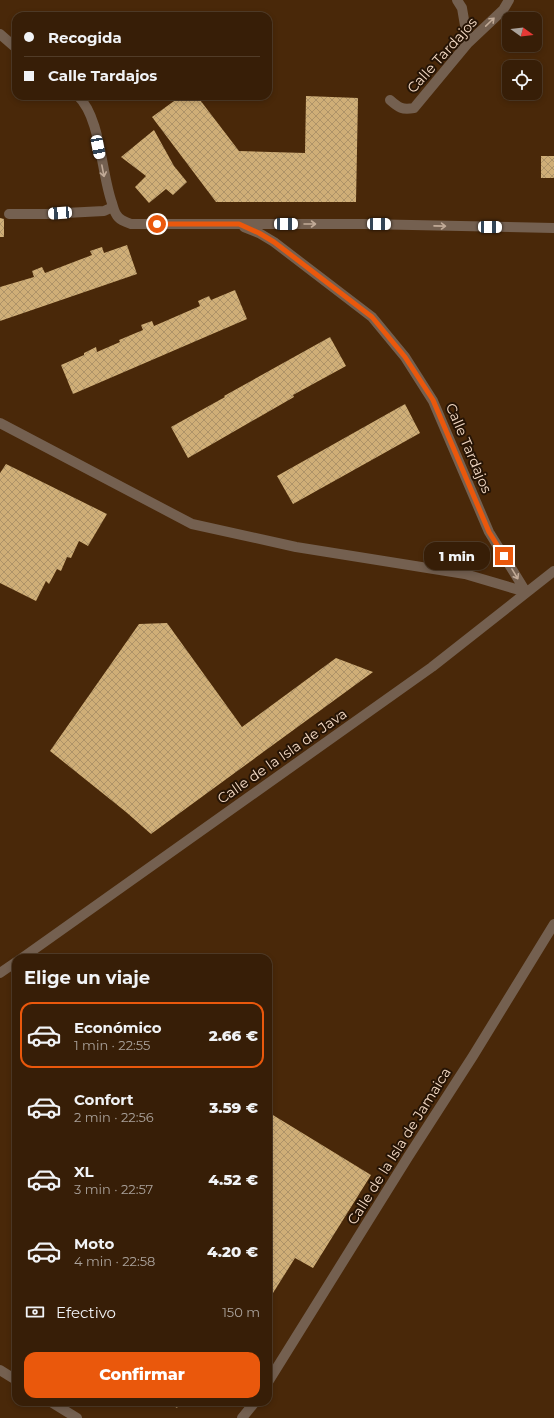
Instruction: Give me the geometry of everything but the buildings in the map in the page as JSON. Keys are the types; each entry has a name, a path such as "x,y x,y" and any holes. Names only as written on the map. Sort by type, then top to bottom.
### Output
{"street":[{"path":"457,0 462,8 468,43"},
{"name":"Calle Tardajos","path":"390,100 404,109 414,108 468,43 503,10 509,0"},
{"path":"0,34 12,44"},
{"path":"81,100 89,110 94,126 107,189 116,215 123,221 131,224 363,224 554,228"},
{"path":"8,214 46,214 96,211 113,207"},
{"name":"Calle Tardajos","path":"239,224 274,242 372,317 405,357 433,400 489,532 526,592"},
{"path":"0,423 192,524 296,547 465,574 526,592"},
{"name":"Calle de la Isla de Java","path":"28,954 432,666 554,571"},
{"name":"Calle de la Isla de Jamaica","path":"272,1376 408,1157 473,1056 554,924"},
{"path":"0,973 12,965"},
{"path":"0,1370 12,1378"},
{"path":"58,1406 77,1418"},
{"path":"242,1418 252,1406"},
{"path":"253,1418 255,1406"}],"route":[{"path":"157,224 239,224 274,242 372,317 405,357 433,400 489,532 504,556"}]}
